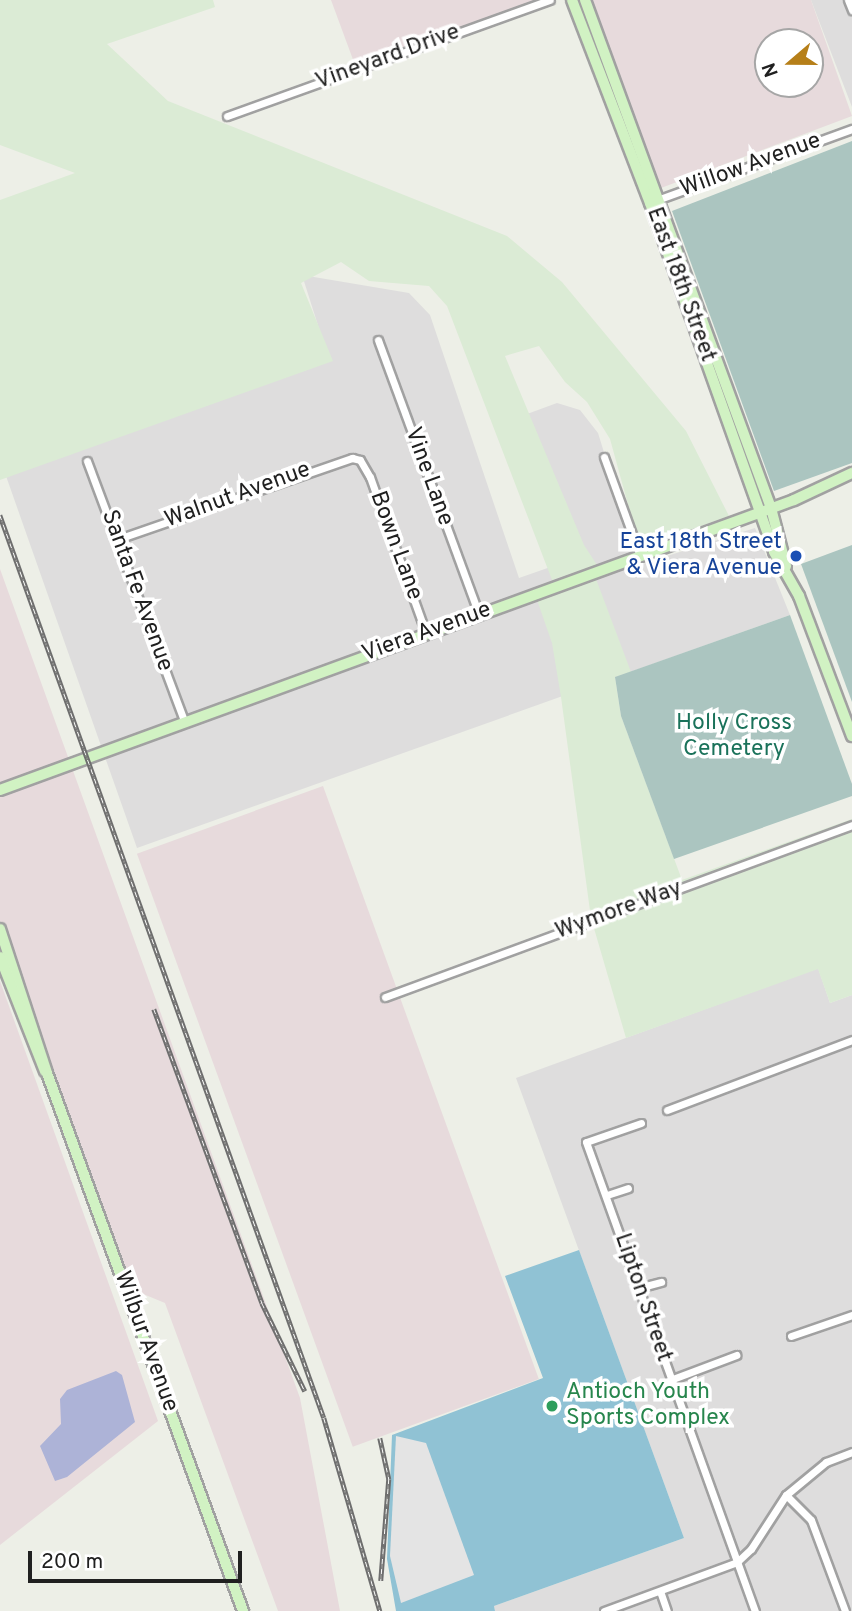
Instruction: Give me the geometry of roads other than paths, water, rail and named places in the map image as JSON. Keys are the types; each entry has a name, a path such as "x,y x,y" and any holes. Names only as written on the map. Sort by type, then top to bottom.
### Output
{"main road":[{"name":"East 18th Street","path":"572,0 655,201"},
{"name":"East 18th Street","path":"585,0 766,510 774,551 787,569 852,736"},
{"name":"Viera Avenue","path":"0,790 766,510 852,473"},
{"name":"Wilbur Avenue","path":"0,929 47,1073 243,1611"},
{"name":"Wilbur Avenue","path":"0,957 37,1058 47,1073"}],"street":[{"name":"Vineyard Drive","path":"227,116 550,0"},
{"path":"848,0 852,10"},
{"name":"Willow Avenue","path":"655,201 852,129"},
{"name":"Vine Lane","path":"378,340 479,615"},
{"path":"604,457 639,556"},
{"name":"Walnut Avenue","path":"118,539 344,458 359,460"},
{"name":"Bown Lane","path":"359,460 370,477 426,633"},
{"name":"Santa Fe Avenue","path":"88,461 184,721"},
{"name":"Wymore Way","path":"385,997 852,825"},
{"path":"667,1110 852,1040"},
{"name":"Lipton Street","path":"642,1123 586,1142 755,1611"},
{"path":"607,1195 628,1188"},
{"path":"638,1288 661,1282"},
{"path":"791,1336 852,1315"},
{"path":"670,1380 736,1355"},
{"path":"604,1611 737,1562 751,1549 786,1495 826,1462 852,1452"},
{"path":"786,1495 811,1520 845,1611"},
{"path":"660,1591 667,1611"}],"railway":[{"path":"0,515 324,1418 380,1611"},
{"path":"154,1009 262,1303 305,1391"},
{"path":"380,1438 389,1479 381,1581"}],"place":[{"name":"East 18th Street & Viera Avenue","path":"796,556"},
{"name":"Antioch Youth Sports Complex","path":"552,1406"}],"park label":[{"name":"Holly Cross Cemetery","path":"734,737"}]}
